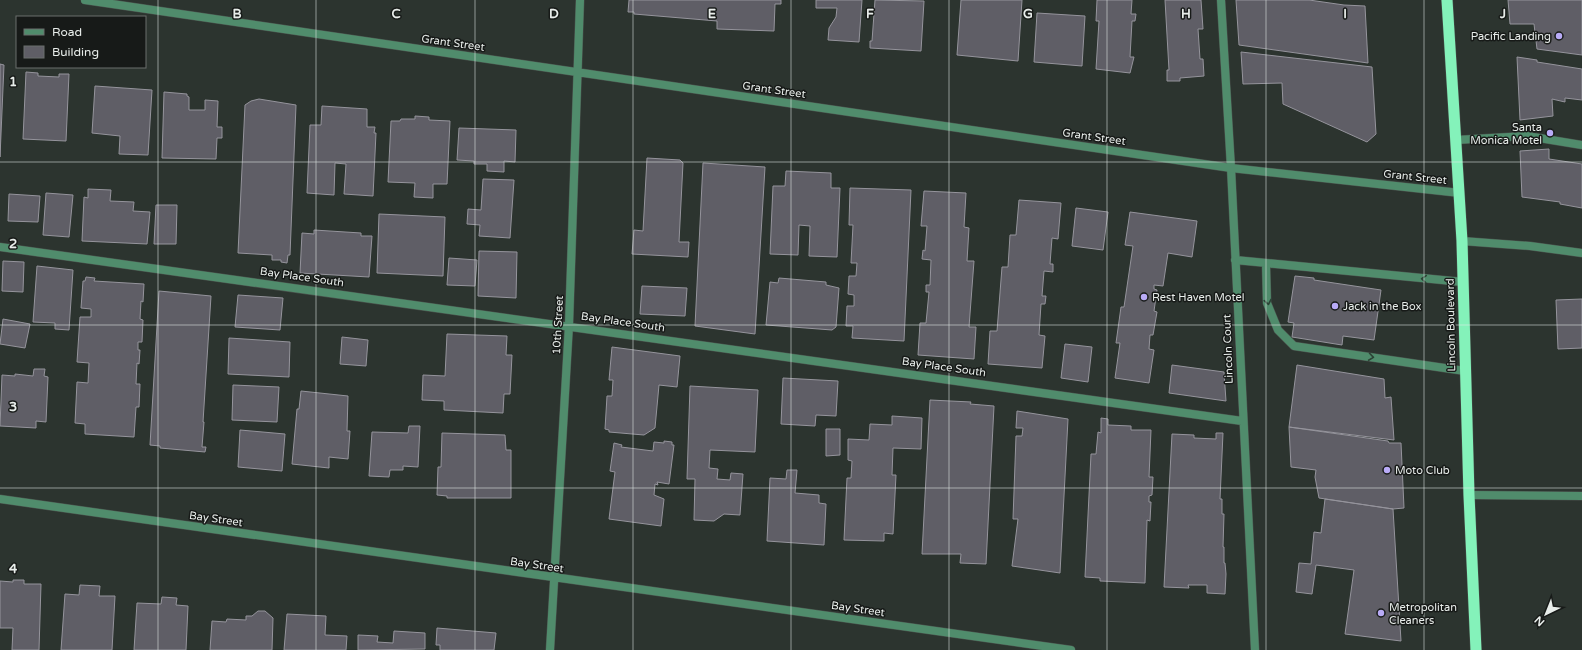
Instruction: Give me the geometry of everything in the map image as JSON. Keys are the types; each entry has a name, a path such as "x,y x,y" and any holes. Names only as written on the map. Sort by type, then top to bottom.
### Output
{"highway":[{"name":"Lincoln Boulevard","path":"1447,0 1460,194 1469,496 1476,650"}],"street":[{"name":"Grant Street","path":"86,0 1231,168 1460,194"},
{"name":"10th Street","path":"550,650 569,325 576,72 580,0"},
{"name":"Lincoln Court","path":"1221,0 1231,168 1242,420 1255,650"},
{"path":"1456,140 1527,136 1582,145"},
{"path":"1462,241 1530,246 1582,253"},
{"name":"Bay Place South","path":"0,246 1242,420"},
{"path":"1235,260 1463,282"},
{"path":"1266,264 1267,303 1278,330 1294,346 1465,371"},
{"path":"1469,496 1582,496"},
{"name":"Bay Street","path":"0,499 1071,650"}],"building":[{"path":"629,0 781,0 781,4 775,4 774,31 717,29 717,21 634,14 634,12 628,12"},
{"path":"816,0 862,0 859,42 828,40 829,28 836,17 837,8 816,8"},
{"path":"875,0 924,1 921,51 870,48 870,41 872,41"},
{"path":"961,0 1022,0 1018,61 957,55"},
{"path":"1097,0 1132,0 1131,14 1136,14 1135,21 1132,21 1130,57 1134,57 1130,73 1096,69 1099,21 1096,21"},
{"path":"1165,0 1201,0 1203,29 1198,29 1200,59 1203,59 1204,76 1180,78 1180,81 1167,81 1167,70 1169,70"},
{"path":"1236,0 1309,0 1344,5 1365,6 1368,63 1239,45"},
{"name":"Pacific Landing","path":"1508,0 1582,0 1582,55 1537,49 1534,24 1510,24"},
{"path":"1037,13 1085,16 1082,66 1034,62"},
{"path":"1241,52 1372,67 1376,134 1367,142 1283,104 1282,83 1243,84"},
{"path":"1517,57 1537,60 1537,62 1582,69 1582,100 1565,98 1565,102 1552,99 1553,116 1520,120"},
{"path":"0,64 4,65 0,157"},
{"path":"26,72 38,73 38,76 59,77 59,74 69,74 66,141 23,139"},
{"path":"95,86 152,90 148,155 119,154 120,136 92,133"},
{"path":"164,92 187,94 189,97 189,110 205,110 205,100 218,101 217,127 222,127 222,138 217,138 216,159 162,158"},
{"path":"259,99 296,105 290,255 288,255 287,263 281,262 281,260 272,260 272,255 238,253 245,105 251,101"},
{"path":"322,106 367,109 367,127 375,127 374,133 376,133 373,196 344,194 346,164 335,163 334,195 307,193 310,125 321,125"},
{"path":"415,116 429,117 429,120 450,121 447,184 433,184 433,198 414,197 415,183 388,182 391,121 415,119"},
{"path":"459,128 516,130 515,162 504,161 504,172 487,171 487,164 474,164 474,161 457,160"},
{"path":"1549,149 1549,159 1582,164 1582,208 1560,204 1560,202 1522,197 1520,151"},
{"path":"647,158 680,160 683,163 679,242 689,242 688,257 632,254 634,230 643,231"},
{"path":"703,163 765,167 755,334 695,326"},
{"path":"786,171 831,173 831,188 840,188 837,257 809,256 810,226 799,225 798,255 770,254 773,186 785,186"},
{"path":"483,179 514,180 510,238 479,236 480,225 467,224 468,209 481,210"},
{"path":"850,188 911,190 904,341 852,338 853,326 846,326 847,306 854,306 854,295 848,294 849,276 856,276 857,263 851,263 853,225 849,225"},
{"path":"88,189 111,190 110,201 134,202 133,211 150,212 147,244 82,241 84,197 88,198"},
{"path":"924,191 966,193 964,227 969,228 967,261 974,261 969,327 976,327 974,359 918,355 920,323 926,323 929,292 926,292 926,285 930,285 931,260 922,259 923,250 925,251 927,226 921,226"},
{"path":"46,193 73,195 69,237 43,235"},
{"path":"9,194 40,196 38,222 8,221"},
{"path":"1019,200 1061,203 1058,239 1052,238 1050,264 1053,264 1053,272 1044,271 1042,296 1046,296 1045,304 1041,304 1039,335 1045,336 1042,368 988,364 990,331 997,331 1002,267 1008,267 1010,235 1016,235"},
{"path":"156,205 177,205 176,244 154,244"},
{"path":"1076,208 1108,212 1103,250 1072,246"},
{"path":"1130,212 1197,221 1192,257 1168,253 1163,286 1154,285 1154,289 1157,290 1154,311 1157,312 1153,335 1150,335 1149,349 1154,350 1149,383 1115,378 1120,343 1116,343 1121,307 1124,307 1133,246 1125,245"},
{"path":"379,214 445,217 443,276 377,273"},
{"path":"314,230 361,233 361,236 372,236 369,277 300,273 302,233 314,234"},
{"path":"479,251 517,252 516,298 478,296"},
{"path":"449,258 477,260 475,286 447,285"},
{"path":"3,261 24,262 23,292 2,291"},
{"path":"37,266 73,270 69,330 55,329 55,323 33,322"},
{"name":"Jack in the Box","path":"1295,276 1381,290 1374,340 1343,336 1342,345 1292,337 1294,323 1288,322"},
{"path":"86,277 95,278 94,281 144,284 140,319 143,320 142,342 138,342 138,350 140,350 139,364 137,363 136,384 140,384 139,407 136,407 134,437 85,434 85,424 75,423 77,382 88,383 89,363 77,362 80,317 91,317 91,309 81,308 83,281 85,281"},
{"path":"779,278 826,282 826,285 839,288 836,327 832,330 766,325 770,282 778,283"},
{"path":"642,286 687,288 685,316 640,314"},
{"path":"159,291 211,296 202,447 206,447 205,452 160,448 160,446 150,445"},
{"path":"238,295 283,298 280,330 235,327"},
{"path":"1582,299 1582,348 1558,349 1556,300"},
{"path":"3,319 30,324 25,348 0,344"},
{"path":"447,334 507,336 506,355 512,355 510,394 504,394 503,413 444,410 444,401 422,400 423,375 445,376"},
{"path":"342,337 368,340 366,366 340,364"},
{"path":"229,338 290,342 289,377 228,374"},
{"path":"1065,344 1092,347 1088,382 1061,378"},
{"path":"612,347 680,356 677,387 659,385 655,428 644,435 609,432 609,430 605,429 607,396 612,396 613,380 609,380"},
{"path":"1172,365 1224,372 1226,401 1169,393"},
{"path":"1297,365 1384,379 1385,398 1391,397 1394,440 1289,427"},
{"path":"34,369 45,369 44,376 48,377 46,422 36,421 36,428 0,426 2,375 15,376 15,374 33,376"},
{"path":"783,378 838,381 836,416 816,415 815,426 781,424"},
{"path":"233,385 279,387 277,422 232,420"},
{"path":"690,386 758,390 755,452 710,450 709,468 718,469 717,479 730,480 731,473 743,474 740,515 724,514 714,521 694,520 695,479 687,479"},
{"path":"301,391 348,396 347,431 350,431 348,459 329,457 329,468 292,464 297,409 299,409"},
{"path":"930,400 971,402 970,404 994,406 986,564 960,563 961,554 922,554"},
{"path":"1017,411 1068,419 1060,573 1012,566 1018,519 1013,519 1016,436 1022,436 1023,428 1016,428"},
{"path":"892,416 922,418 921,449 893,448 892,475 896,475 893,534 884,533 884,541 844,540 847,478 851,478 852,461 848,460 848,439 869,440 870,424 892,425"},
{"path":"1101,418 1108,419 1108,425 1131,426 1131,430 1151,430 1149,477 1153,477 1152,495 1149,496 1149,502 1151,502 1150,521 1147,520 1145,583 1100,581 1100,578 1085,577 1091,454 1096,454 1098,432 1101,433"},
{"path":"409,426 420,426 418,467 403,466 403,470 390,470 389,477 369,476 372,432 408,433"},
{"path":"1289,427 1388,441 1389,443 1401,443 1404,508 1393,509 1319,498 1315,477 1316,470 1291,467"},
{"path":"826,429 840,429 840,455 826,456"},
{"path":"240,430 285,434 282,471 238,467"},
{"path":"442,433 505,435 506,450 511,450 511,498 447,498 447,496 437,495 438,467 441,467"},
{"path":"1216,433 1223,433 1220,499 1222,499 1222,514 1224,514 1223,547 1226,574 1225,594 1207,593 1207,585 1188,585 1189,588 1164,587 1172,434 1194,435 1194,438 1216,439"},
{"path":"664,441 672,442 672,445 674,445 669,484 657,482 658,485 655,484 654,495 664,499 661,526 609,519 615,472 610,471 614,443 622,445 621,447 653,451 654,442 664,443"},
{"path":"787,470 797,470 795,493 819,495 819,503 826,504 824,545 767,541 770,478 786,479"},
{"path":"1325,499 1393,509 1401,641 1345,634 1354,570 1316,565 1312,594 1296,592 1299,563 1311,564 1314,532 1321,533"},
{"path":"13,580 24,580 24,584 41,584 39,650 12,650 13,628 0,628 0,581 13,582"},
{"path":"80,585 100,586 99,596 115,596 112,650 61,650 65,594 79,595"},
{"path":"162,597 177,598 176,605 188,606 186,650 134,650 137,603 161,604"},
{"path":"258,611 265,611 273,618 272,650 210,650 212,621 226,622 227,619 246,620 246,616 252,616"},
{"path":"287,614 326,616 325,635 347,636 346,650 284,650"},
{"path":"437,628 496,633 494,650 440,650 440,645 436,645"},
{"path":"394,631 425,633 425,649 358,650 358,635 378,636 377,642 393,643"}],"place":[{"name":"Pacific Landing","path":"1559,36"},
{"name":"Santa Monica Motel","path":"1550,133"},
{"name":"Rest Haven Motel","path":"1144,297"},
{"name":"Jack in the Box","path":"1335,306"},
{"name":"Moto Club","path":"1387,470"},
{"name":"Metropolitan Cleaners","path":"1381,613"}]}
